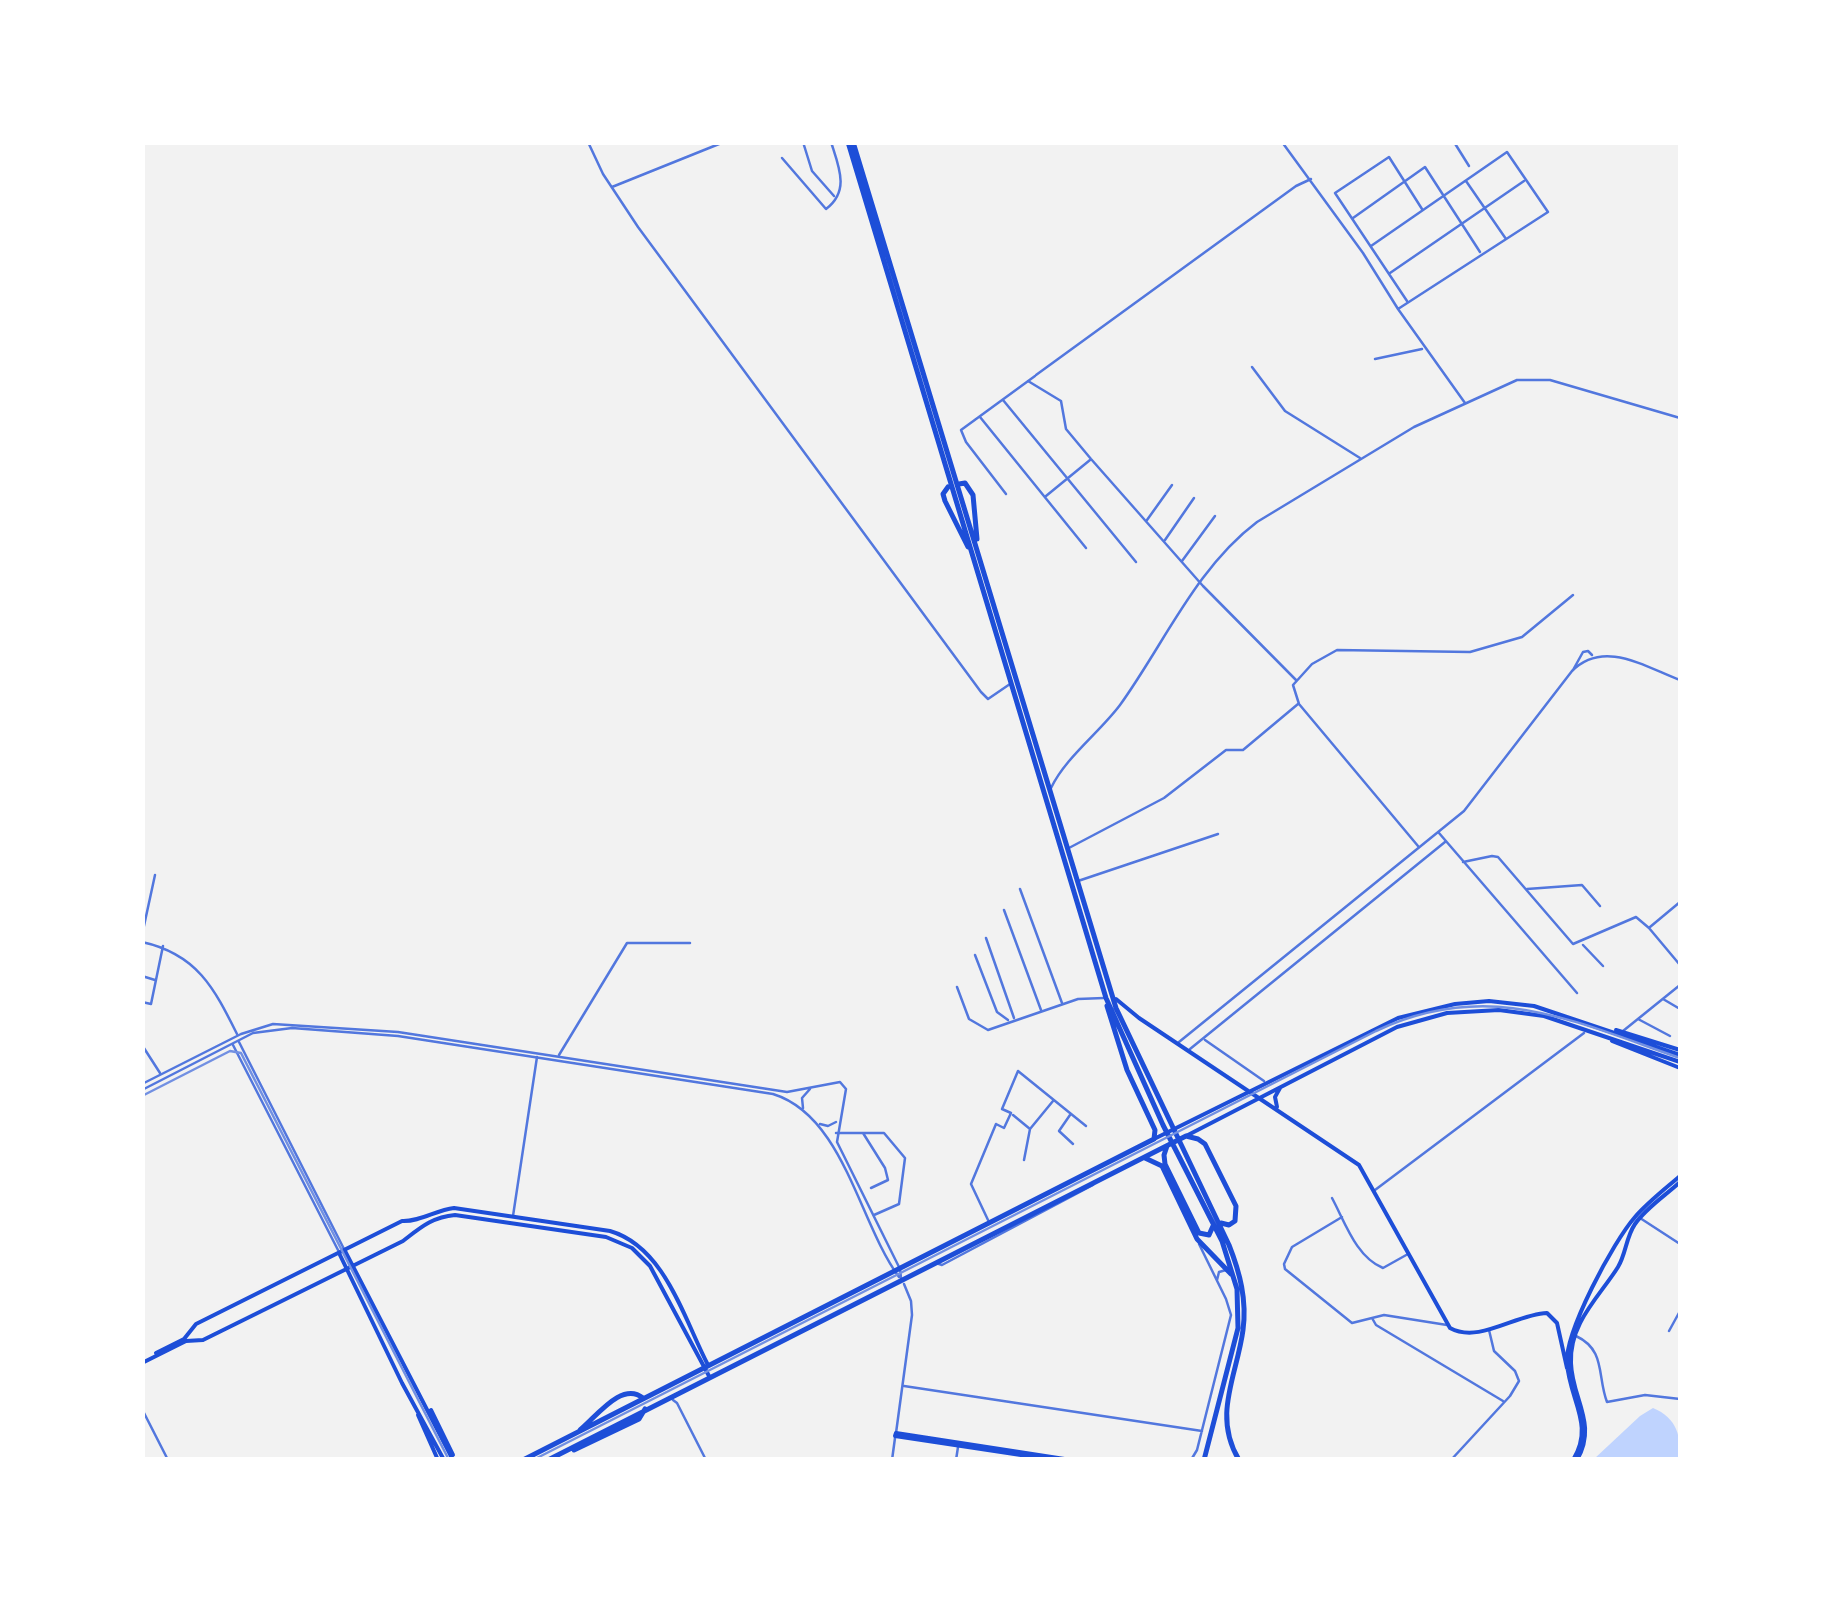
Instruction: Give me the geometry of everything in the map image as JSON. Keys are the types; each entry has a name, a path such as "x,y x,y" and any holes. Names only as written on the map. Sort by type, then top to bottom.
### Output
{"main road":[{"path":"851,142 1109,988 1166,1124"},
{"path":"959,484 971,490 975,552 1124,1062 1155,1130 1154,1140"},
{"path":"948,487 944,501 975,552"},
{"path":"1109,988 1117,1001 1139,1018 1355,1162 1448,1325 1466,1334 1528,1315 1547,1313 1558,1322 1560,1347 1583,1423 1575,1460"},
{"path":"1106,998 1240,1274 1244,1297 1241,1329 1225,1410 1238,1460"},
{"path":"523,1460 1398,1018 1455,1004 1534,1006 1680,1052"},
{"path":"548,1460 939,1264 1396,1027 1421,1018 1471,1010 1529,1013 1680,1065"},
{"path":"1123,1027 1127,1017 1139,1018"},
{"path":"1601,1027 1625,1031 1680,1052"},
{"path":"1316,1059 1320,1066"},
{"path":"1279,1111 1275,1100 1281,1086"},
{"path":"1186,1136 1205,1144 1236,1206 1237,1216 1232,1224 1214,1220"},
{"path":"1168,1146 1164,1160 1199,1233 1209,1236 1214,1220"},
{"path":"1142,1158 1160,1164 1195,1237 1230,1272 1238,1289"},
{"path":"1567,1368 1569,1344 1608,1259 1638,1216 1680,1179"},
{"path":"142,1361 184,1339 196,1324 402,1222 454,1208 622,1235 640,1246 653,1260 709,1377"},
{"path":"142,1361 186,1342 203,1340 403,1241 418,1227 443,1216 513,1220"},
{"path":"1575,1460 1587,1430 1571,1362 1576,1336 1595,1295 1615,1271 1638,1216"},
{"path":"1204,1459 1241,1329 1238,1289 1214,1220"},
{"path":"342,1252 454,1460"},
{"path":"1608,1259 1616,1257 1615,1271"},
{"path":"350,1266 441,1460"},
{"path":"1560,1347 1564,1350 1569,1344"},
{"path":"557,1455 642,1417 646,1408 642,1397 628,1392 575,1434"},
{"path":"424,1402 454,1460"},
{"path":"414,1406 441,1460"},
{"path":"896,1435 1070,1460"},
{"path":"1007,1451 1054,1460"}],"street":[{"path":"588,142 611,187 981,692 988,699 1012,683"},
{"path":"611,187 724,142"},
{"path":"803,142 812,171 835,198"},
{"path":"782,158 826,209 834,203 843,181 831,142"},
{"path":"1282,142 1466,404"},
{"path":"1454,142 1468,166"},
{"path":"1371,246 1507,152 1548,212 1398,309"},
{"path":"1408,302 1335,193 1389,157 1424,211"},
{"path":"1352,218 1426,167 1481,254"},
{"path":"1006,494 960,430 1310,179"},
{"path":"1389,274 1526,180"},
{"path":"1466,181 1507,240"},
{"path":"1375,359 1425,348"},
{"path":"1252,367 1285,411 1362,458"},
{"path":"1050,794 1060,774 1120,704 1200,582 1247,529 1362,458 1414,427 1517,380 1550,380 1680,418"},
{"path":"1028,381 1061,401 1066,429 1091,459 1180,562 1296,680"},
{"path":"1002,400 1136,562"},
{"path":"979,416 1086,548"},
{"path":"1046,497 1091,459"},
{"path":"1146,522 1172,486"},
{"path":"1164,541 1194,498"},
{"path":"1180,562 1215,516"},
{"path":"1419,847 1300,704 1292,690 1296,680 1312,664 1337,650 1470,652 1522,638 1573,595"},
{"path":"1178,1043 1476,798 1583,652 1635,662 1680,680"},
{"path":"1067,849 1164,798 1226,750 1243,750 1300,704"},
{"path":"1041,765 1050,777 1060,774"},
{"path":"1438,832 1576,993"},
{"path":"1076,882 1218,834"},
{"path":"1188,1050 1445,842"},
{"path":"1463,862 1498,857 1573,944 1636,918 1680,966"},
{"path":"142,935 155,876"},
{"path":"1527,889 1582,885 1600,906"},
{"path":"1020,889 1062,1005"},
{"path":"1649,928 1680,902"},
{"path":"1004,910 1042,1012"},
{"path":"986,938 1012,1020"},
{"path":"142,942 162,946 206,977 342,1252"},
{"path":"1581,942 1603,966"},
{"path":"558,1056 626,943 690,943"},
{"path":"142,1002 151,1004 162,946"},
{"path":"1675,959 1680,953"},
{"path":"975,955 997,1012 1012,1020"},
{"path":"142,976 156,980"},
{"path":"1625,1031 1680,985"},
{"path":"957,987 969,1019 990,1032 1012,1020 1078,999 1106,998"},
{"path":"1661,998 1680,1009"},
{"path":"1637,1018 1670,1036"},
{"path":"142,1087 262,1026 278,1024 394,1032 784,1098 815,1120 830,1142 898,1270 912,1306 892,1460"},
{"path":"1374,1191 1586,1030"},
{"path":"1204,1039 1267,1083"},
{"path":"142,1087 231,1042"},
{"path":"231,1042 342,1252"},
{"path":"142,1045 160,1075"},
{"path":"537,1055 787,1092 835,1082 844,1084 836,1132 839,1150 873,1215 878,1233"},
{"path":"513,1220 537,1055"},
{"path":"1030,1128 1002,1109 1018,1071 1086,1126"},
{"path":"804,1110 802,1100 811,1088"},
{"path":"1024,1160 1030,1128 1054,1099"},
{"path":"990,1223 971,1184 996,1124 1004,1128 1011,1113"},
{"path":"1071,1114 1059,1131 1073,1144"},
{"path":"815,1120 828,1126 839,1118"},
{"path":"836,1132 884,1133 906,1158 899,1204 873,1215"},
{"path":"863,1132 888,1180 871,1188"},
{"path":"939,1264 1090,1190 1095,1181"},
{"path":"1332,1198 1356,1244 1377,1266 1383,1268 1408,1254"},
{"path":"1638,1216 1680,1244"},
{"path":"1342,1217 1292,1247 1285,1269 1352,1323 1394,1316 1448,1325"},
{"path":"1191,1460 1230,1322 1230,1309 1195,1237"},
{"path":"1217,1282 1220,1270 1230,1272"},
{"path":"1668,1331 1680,1311"},
{"path":"1372,1317 1376,1325 1504,1403"},
{"path":"1451,1460 1516,1386 1518,1376 1494,1350 1488,1328"},
{"path":"1575,1329 1576,1336 1593,1348 1602,1369 1607,1402 1644,1395 1680,1398"},
{"path":"903,1386 1202,1432"},
{"path":"680,1392 678,1402 706,1460"},
{"path":"668,1398 678,1402"},
{"path":"142,1409 168,1460"},
{"path":"956,1460 959,1444"},
{"path":"1124,1460 1136,1460"}],"water":[{"path":"1653,1408 1676,1429 1680,1459 1594,1459 1640,1416"}],"tram line":[{"path":"533,1460 1376,1031 1417,1015 1493,1006 1530,1011 1566,1019 1680,1058"},
{"path":"142,1096 230,1051 241,1053 449,1460"}]}
